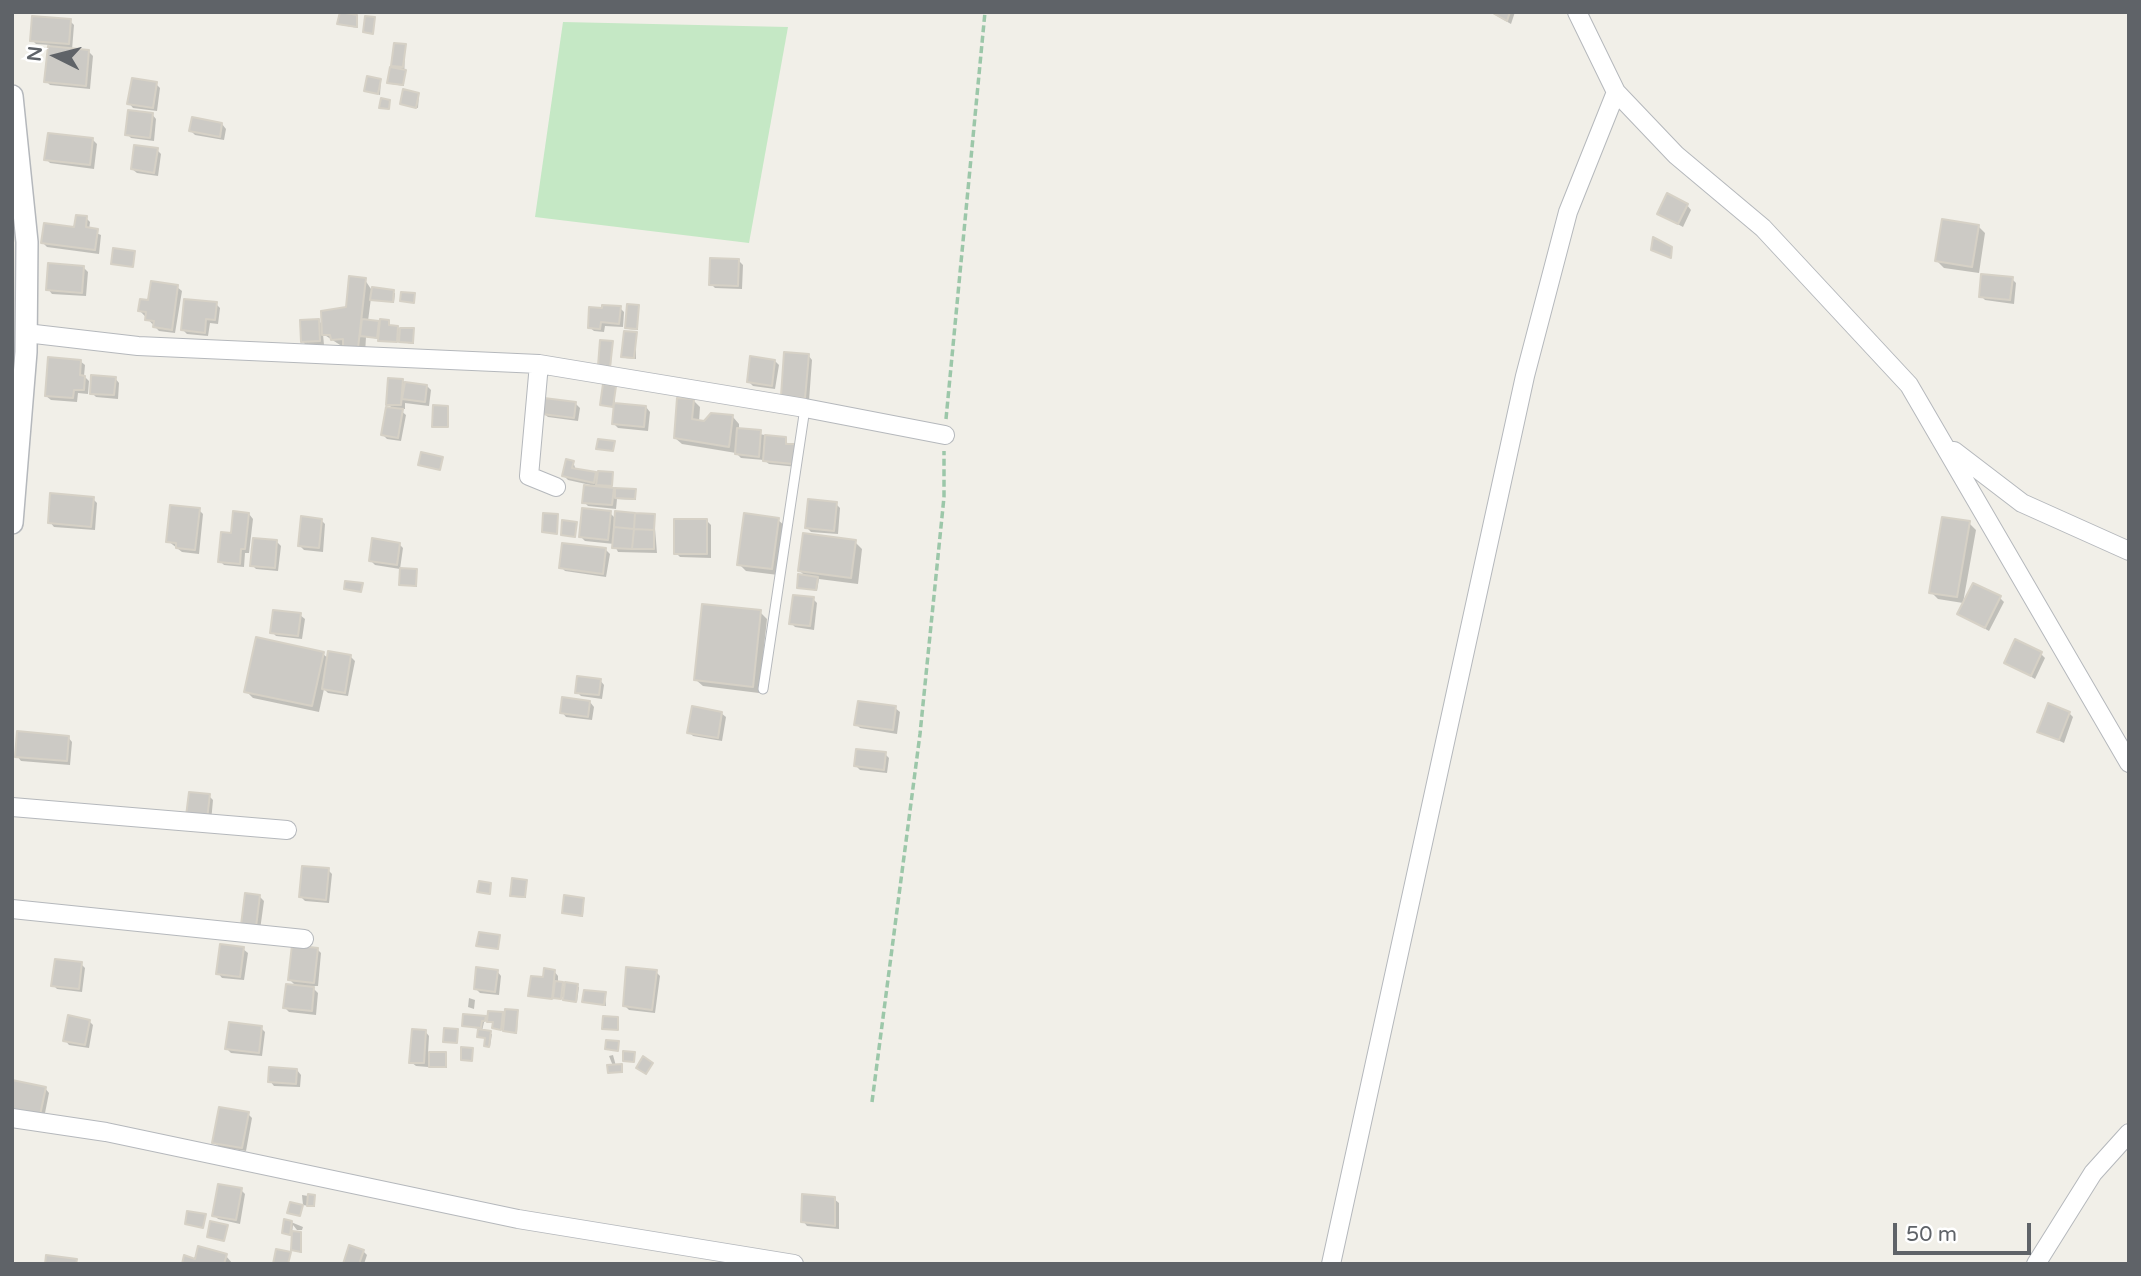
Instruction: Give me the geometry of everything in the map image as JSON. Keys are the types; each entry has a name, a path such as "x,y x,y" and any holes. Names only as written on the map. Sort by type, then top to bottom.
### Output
{"street":[{"path":"1577,12 1616,92 1676,155 1763,228 1909,385 2129,763"},
{"path":"1331,1264 1525,376 1568,212 1616,92"},
{"path":"12,96 20,241 21,346 12,523"},
{"path":"21,346 138,346 539,364 805,408 945,435"},
{"path":"539,364 529,476 556,487"},
{"path":"1946,445 2022,503 2129,551"},
{"path":"12,807 287,830"},
{"path":"12,909 304,939"},
{"path":"12,1118 106,1132 518,1219 726,1257 794,1264"},
{"path":"2036,1264 2093,1173 2129,1133"}],"lane":[{"path":"763,690 805,408"}],"path":[{"path":"872,1102 920,734 944,497 945,435 985,12"}],"green space":[{"path":"563,22 788,27 749,243 535,217"}],"building":[{"path":"340,12 357,15 357,27 337,24"},
{"path":"1491,12 1510,12 1507,21"},
{"path":"32,16 71,19 69,44 30,41"},
{"path":"365,16 375,17 373,34 363,32"},
{"path":"394,43 406,44 403,67 391,66"},
{"path":"48,46 89,50 86,86 44,82"},
{"path":"390,67 406,70 403,85 387,83"},
{"path":"367,76 381,79 378,94 364,91"},
{"path":"132,78 157,82 153,108 127,104"},
{"path":"403,89 419,93 416,108 400,104"},
{"path":"381,98 390,100 389,109 379,108"},
{"path":"128,110 153,113 150,138 125,135"},
{"path":"192,117 222,123 220,137 189,131"},
{"path":"48,133 93,138 90,165 44,160"},
{"path":"134,145 158,148 154,173 131,169"},
{"path":"1667,193 1688,204 1678,224 1657,214"},
{"path":"76,215 87,216 86,227 98,229 95,250 41,243 44,223 74,227"},
{"path":"1942,219 1979,225 1972,267 1935,261"},
{"path":"1653,237 1672,247 1671,258 1651,250"},
{"path":"113,248 135,251 133,267 111,264"},
{"path":"710,258 739,259 738,286 709,285"},
{"path":"48,263 84,266 82,293 46,290"},
{"path":"1981,274 2013,277 2010,300 1979,297"},
{"path":"349,276 366,278 358,348 343,346 343,339 331,340 330,335 322,335 321,311 346,307"},
{"path":"151,281 178,285 172,330 153,327 154,321 145,320 146,312 138,311 140,299 148,300"},
{"path":"372,287 394,290 393,302 370,300"},
{"path":"401,292 415,293 414,303 400,301"},
{"path":"184,299 217,302 215,320 206,319 205,333 181,330"},
{"path":"627,304 639,305 637,329 625,328"},
{"path":"602,305 621,306 619,324 601,322 600,329 588,328 589,307 602,308"},
{"path":"319,319 320,341 301,342 300,320"},
{"path":"362,319 379,321 377,338 360,336"},
{"path":"380,319 389,320 389,325 398,326 397,342 378,341"},
{"path":"400,328 414,328 413,343 399,342"},
{"path":"624,331 637,332 634,358 621,357"},
{"path":"600,340 613,341 610,367 598,366"},
{"path":"784,352 809,354 805,398 781,396"},
{"path":"750,356 775,360 772,386 747,382"},
{"path":"48,357 81,360 80,375 85,376 84,390 74,390 73,398 45,396"},
{"path":"91,375 116,377 114,395 90,394"},
{"path":"388,378 403,379 401,405 386,405"},
{"path":"405,382 427,385 425,402 402,399"},
{"path":"603,384 616,386 613,407 600,405"},
{"path":"544,398 576,402 574,418 542,414"},
{"path":"677,398 694,399 692,419 704,421 711,413 733,415 729,447 674,438"},
{"path":"614,403 646,406 644,427 612,424"},
{"path":"433,405 448,406 448,427 432,427"},
{"path":"386,407 403,409 398,438 381,435"},
{"path":"737,428 761,430 759,457 735,454"},
{"path":"765,435 786,437 786,444 795,444 793,464 763,461"},
{"path":"598,439 615,441 613,451 596,449"},
{"path":"421,452 443,457 440,470 418,465"},
{"path":"566,459 574,461 572,468 596,472 594,483 562,476"},
{"path":"598,471 613,472 612,486 596,485"},
{"path":"584,485 614,488 612,505 582,503"},
{"path":"615,488 636,489 635,499 615,498"},
{"path":"50,493 94,497 91,527 48,523"},
{"path":"808,499 837,502 834,531 805,528"},
{"path":"170,505 200,508 195,550 176,548 176,543 166,542"},
{"path":"582,508 611,511 608,540 579,537"},
{"path":"233,511 249,513 245,549 241,549 240,564 218,562 221,532 231,533"},
{"path":"615,511 635,513 634,529 614,527"},
{"path":"543,513 558,514 557,534 542,532"},
{"path":"635,513 655,514 654,530 634,529"},
{"path":"744,513 779,518 772,569 737,565"},
{"path":"301,516 322,519 319,548 298,546"},
{"path":"1942,517 1970,521 1957,597 1929,593"},
{"path":"674,519 707,519 707,554 674,554"},
{"path":"562,520 577,522 575,537 561,535"},
{"path":"614,527 634,529 632,549 612,548"},
{"path":"634,529 654,530 654,549 632,549"},
{"path":"803,533 856,540 851,578 798,571"},
{"path":"253,538 277,540 275,568 250,566"},
{"path":"372,538 400,543 397,565 369,561"},
{"path":"562,543 606,548 603,574 559,568"},
{"path":"400,568 417,569 416,586 399,585"},
{"path":"798,574 818,577 816,590 797,588"},
{"path":"345,581 363,583 361,592 344,589"},
{"path":"1973,583 2001,596 1985,628 1957,614"},
{"path":"793,595 814,597 810,626 789,624"},
{"path":"702,604 761,610 753,687 694,680"},
{"path":"273,610 301,613 298,636 270,633"},
{"path":"256,637 324,652 312,706 244,692"},
{"path":"2015,639 2042,652 2031,676 2004,663"},
{"path":"328,651 351,655 345,693 322,689"},
{"path":"577,676 601,679 599,695 575,693"},
{"path":"562,697 590,701 588,717 560,713"},
{"path":"858,701 896,706 893,730 854,725"},
{"path":"2048,703 2070,712 2059,740 2037,732"},
{"path":"692,706 722,712 718,738 687,733"},
{"path":"17,731 69,736 67,761 15,757"},
{"path":"856,749 886,752 884,770 854,766"},
{"path":"189,792 210,794 207,819 186,816"},
{"path":"302,866 329,868 326,900 299,897"},
{"path":"512,878 527,880 525,897 510,896"},
{"path":"479,881 491,883 490,894 477,892"},
{"path":"245,893 260,895 256,927 241,925"},
{"path":"564,895 584,898 582,916 562,913"},
{"path":"479,932 500,935 498,949 476,946"},
{"path":"220,944 244,947 240,977 216,974"},
{"path":"292,945 318,948 314,983 288,980"},
{"path":"55,959 82,962 79,989 51,986"},
{"path":"476,967 498,970 495,992 474,989"},
{"path":"626,967 657,970 652,1010 623,1006"},
{"path":"544,968 555,970 552,999 528,996 531,976 543,977"},
{"path":"555,981 563,982 561,999 553,998"},
{"path":"565,982 578,984 576,1002 563,1000"},
{"path":"286,984 314,987 312,1011 283,1008"},
{"path":"584,990 606,992 604,1005 582,1002"},
{"path":"505,1009 518,1010 516,1033 503,1031"},
{"path":"488,1011 503,1012 501,1030 492,1028 493,1022 487,1022"},
{"path":"463,1014 486,1016 485,1021 482,1021 481,1028 462,1026"},
{"path":"68,1015 90,1020 85,1045 63,1041"},
{"path":"603,1016 618,1017 618,1030 602,1029"},
{"path":"229,1022 262,1026 259,1053 225,1049"},
{"path":"444,1028 458,1029 457,1043 443,1042"},
{"path":"412,1029 426,1030 424,1063 409,1063"},
{"path":"478,1029 491,1031 489,1047 484,1046 485,1038 477,1037"},
{"path":"606,1040 619,1041 618,1051 605,1049"},
{"path":"461,1047 473,1048 472,1061 461,1060"},
{"path":"623,1051 635,1052 634,1062 623,1061"},
{"path":"429,1052 446,1052 446,1067 429,1067"},
{"path":"643,1056 653,1063 646,1074 636,1068"},
{"path":"622,1064 622,1072 608,1073 607,1065"},
{"path":"269,1067 297,1069 296,1084 268,1082"},
{"path":"12,1080 46,1087 40,1115 12,1109"},
{"path":"219,1107 249,1112 242,1148 212,1143"},
{"path":"218,1184 242,1188 236,1220 212,1216"},
{"path":"308,1194 315,1195 314,1206 307,1206"},
{"path":"802,1194 835,1197 835,1226 801,1222"},
{"path":"290,1202 303,1205 300,1216 287,1213"},
{"path":"187,1211 206,1214 203,1228 185,1224"},
{"path":"284,1219 292,1221 290,1235 282,1233"},
{"path":"210,1221 228,1225 224,1241 207,1237"},
{"path":"292,1231 301,1232 301,1252 291,1250"},
{"path":"349,1245 364,1250 359,1264 343,1264"},
{"path":"198,1246 227,1254 224,1264 182,1264 184,1255 195,1259"},
{"path":"276,1249 291,1252 288,1264 273,1264"},
{"path":"46,1255 77,1259 76,1264 45,1264"}]}
